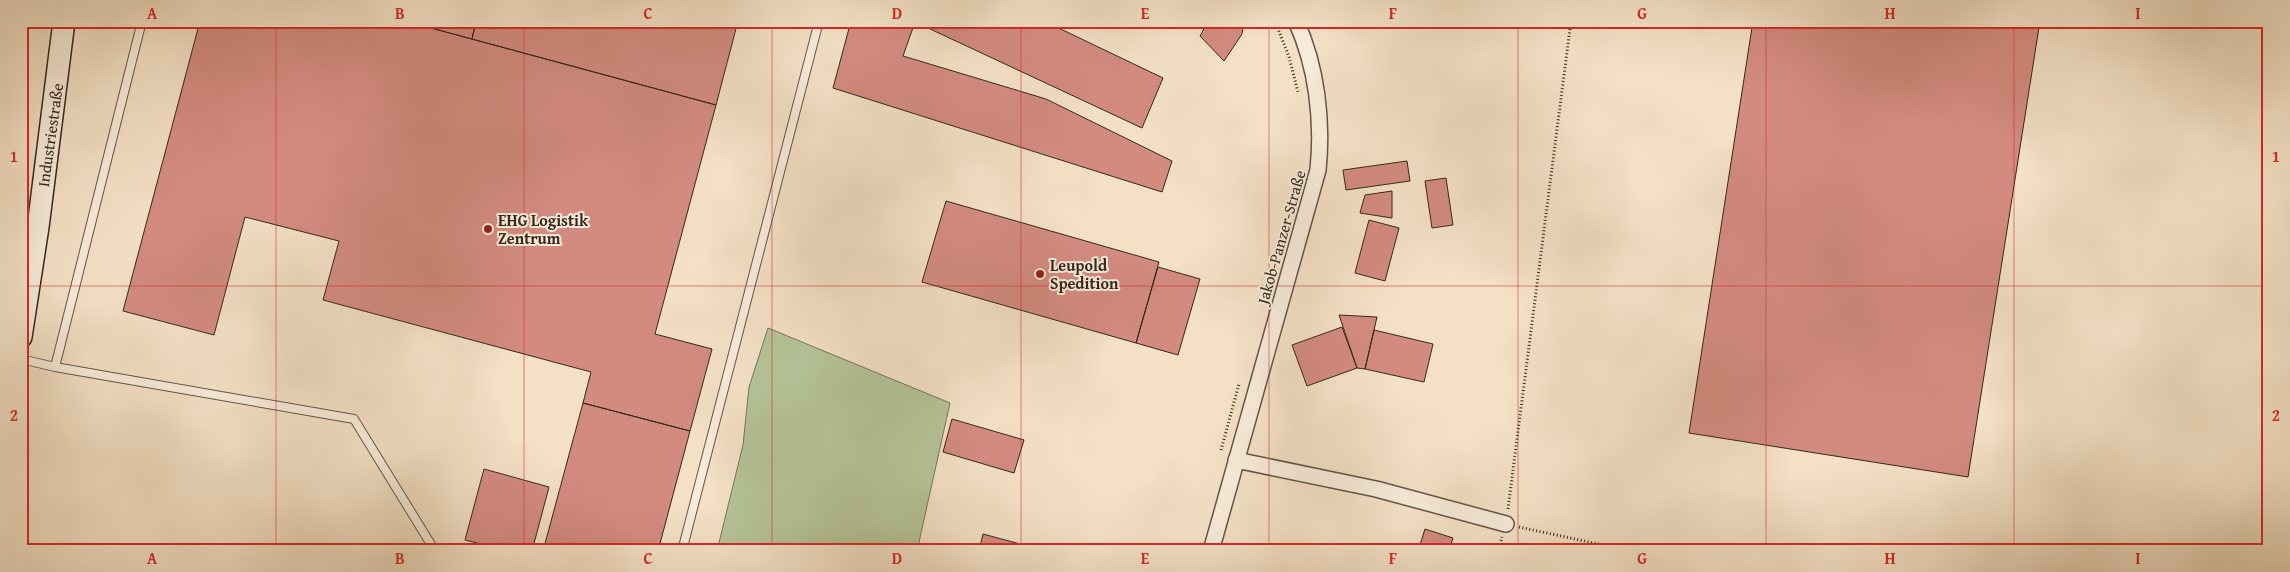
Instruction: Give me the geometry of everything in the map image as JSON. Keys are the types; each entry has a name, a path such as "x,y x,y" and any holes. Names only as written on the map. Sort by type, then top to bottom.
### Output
{"main road":[{"name":"Industriestraße","path":"21,337 38,227 64,21"}],"street":[{"name":"Jakob-Panzer-Straße","path":"1211,551 1318,170 1321,145 1313,73 1296,21"},
{"path":"1236,460 1376,489 1506,524"}],"lane":[{"path":"55,367 142,21"},
{"path":"682,551 819,21"},
{"path":"21,358 55,367 354,419 435,551"}],"path":[{"path":"1275,21 1289,57 1299,95"},
{"path":"1498,551 1506,524 1571,21"},
{"path":"21,406 21,412"},
{"path":"1506,524 1631,551"}],"green space":[{"path":"768,328 950,403 917,551 717,551 743,445 749,387"}],"building":[{"name":"EHG Logistik Zentrum","path":"200,21 405,21 716,105 655,334 712,349 690,431 583,403 591,372 323,300 339,241 245,217 214,335 123,311"},
{"path":"405,21 476,21 472,39"},
{"path":"476,21 738,21 716,105 472,39"},
{"path":"851,21 913,21 915,22 903,56 1046,99 1172,161 1162,192 833,88"},
{"path":"913,21 1044,21 1163,78 1142,128"},
{"path":"1169,21 1181,21 1179,26"},
{"path":"1198,21 1244,21 1242,34 1224,61 1200,36 1206,25"},
{"path":"1753,21 2040,21 1968,477 1689,433"},
{"path":"1407,161 1410,181 1346,190 1343,170"},
{"path":"1446,178 1453,225 1432,228 1425,181"},
{"path":"1392,191 1392,218 1360,213 1365,195"},
{"name":"Leupold Spedition","path":"946,201 1159,262 1136,343 922,282"},
{"path":"1369,220 1399,228 1385,281 1355,273"},
{"path":"1158,267 1200,279 1178,355 1136,343"},
{"path":"1339,315 1377,317 1365,369 1357,368"},
{"path":"1342,327 1357,368 1307,386 1292,345"},
{"path":"1374,330 1433,344 1424,382 1365,369"},
{"path":"583,403 690,431 658,551 543,551"},
{"path":"952,419 1024,440 1014,473 943,452"},
{"path":"484,469 549,487 532,551 507,551 465,540"},
{"path":"1425,529 1453,538 1449,551 1418,551"},
{"path":"983,534 1046,551 979,551"},
{"path":"1285,547 1297,551 1284,551"}],"place":[{"name":"EHG Logistik Zentrum","path":"488,229"},
{"name":"Leupold Spedition","path":"1040,274"}]}
